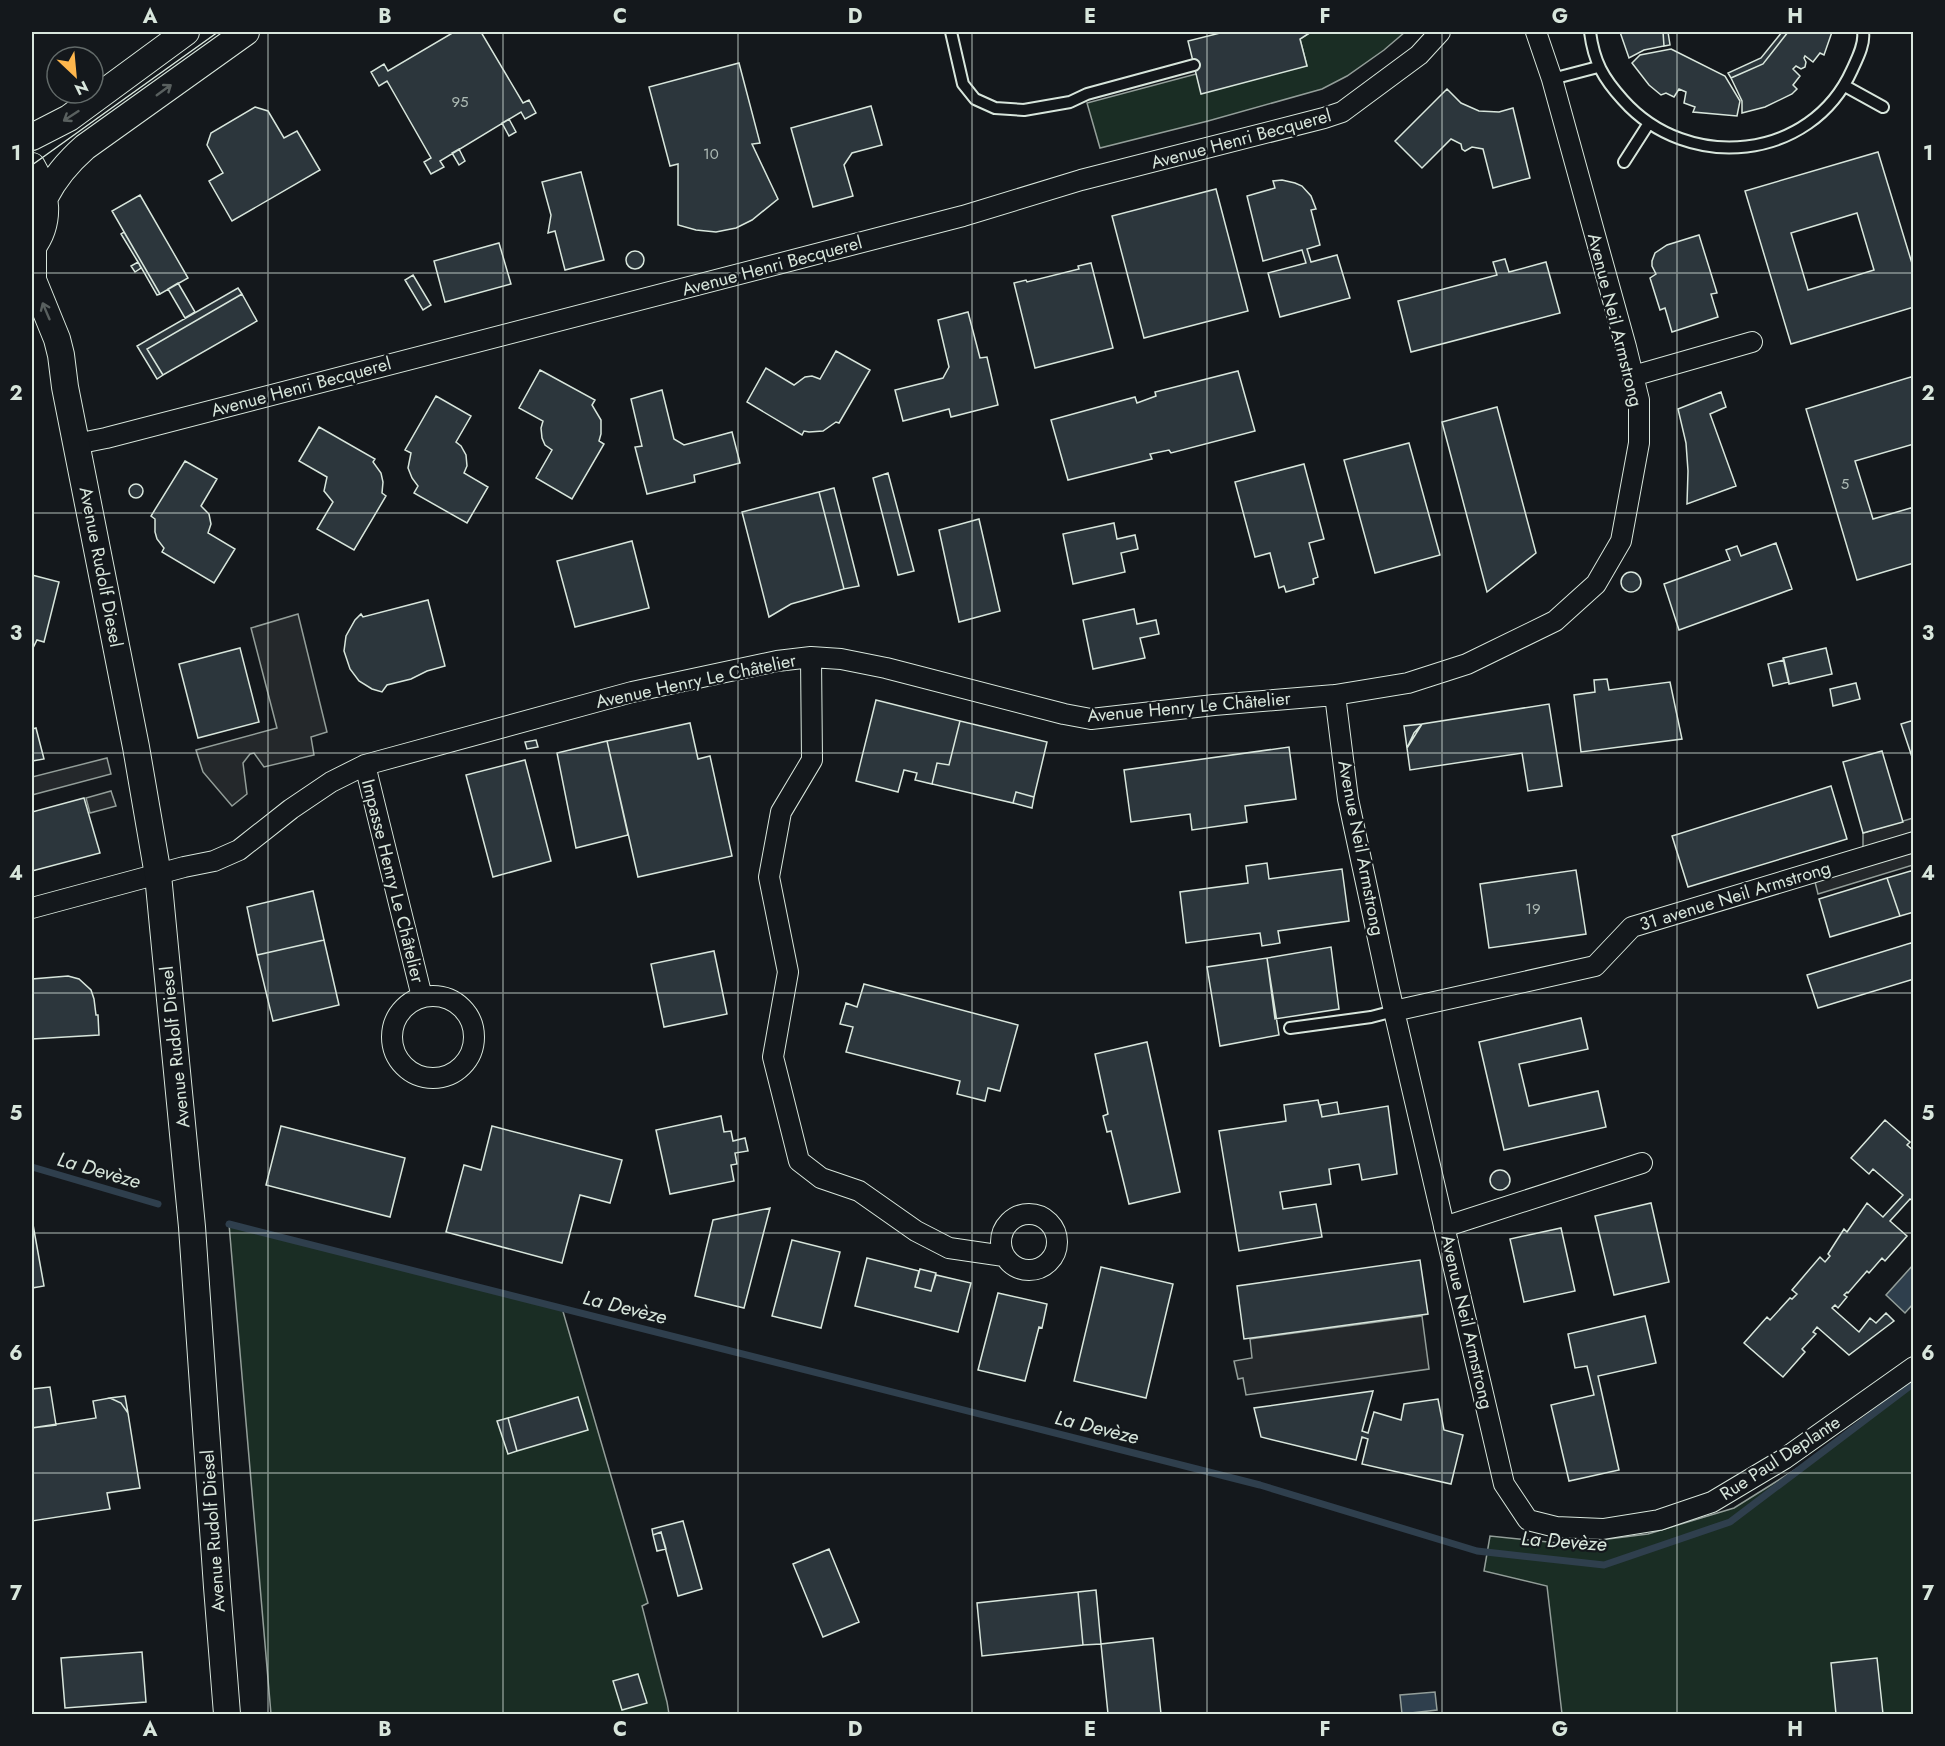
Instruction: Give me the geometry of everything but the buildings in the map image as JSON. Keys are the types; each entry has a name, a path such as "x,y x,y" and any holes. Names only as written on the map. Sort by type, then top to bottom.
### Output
{"street":[{"path":"32,137 69,118 186,32"},
{"path":"45,197 62,169 85,147 246,32"},
{"name":"Avenue Henri Becquerel","path":"76,444 963,216 1081,180 1324,118 1341,112 1419,55 1440,32"},
{"name":"Avenue Neil Armstrong","path":"1528,1520 1504,1484 1394,1011 1348,799 1335,696 1408,683 1467,664 1556,621 1596,584 1621,541 1639,443 1639,400 1552,79 1536,32"},
{"path":"32,166 45,197 42,231 32,247"},
{"name":"Avenue Rudolf Diesel","path":"32,247 33,280 57,339 61,355 65,387 159,875 192,1227 227,1714"},
{"name":"Avenue Rudolf Diesel","path":"32,323 65,387"},
{"path":"1633,376 1752,342"},
{"path":"811,657 812,760 781,812 769,877 788,972 773,1057 799,1161 822,1178 859,1191 916,1232 949,1248 1004,1256"},
{"name":"Avenue Henry Le Châtelier","path":"32,908 214,861 239,850 291,809 331,782 365,765 632,693 777,661 811,657 841,659 1091,719 1214,705 1335,696"},
{"name":"Impasse Henry Le Châtelier","path":"365,765 422,997"},
{"name":"31 avenue Neil Armstrong","path":"1394,1011 1595,966 1632,927 1914,842"},
{"path":"435,995 459,1004 468,1014 473,1026 475,1039 469,1058 456,1072 444,1077 432,1079 413,1074 398,1061 393,1049 391,1036 400,1011 422,997 435,995"},
{"path":"1444,1227 1642,1163"},
{"name":"Rue Paul Deplante","path":"1528,1520 1556,1527 1603,1529 1659,1520 1712,1502 1784,1458 1914,1367"}],"lane":[{"path":"951,32 963,84 975,99 995,108 1024,110 1070,102 1088,94 1194,65"},
{"path":"1590,32 1598,67 1632,110 1649,123 1683,141 1716,148 1745,148 1774,140 1797,130 1826,109 1845,86 1858,56 1864,37 1863,32"},
{"path":"1552,79 1598,67"},
{"path":"1845,86 1883,107"},
{"path":"1623,162 1649,123"},
{"path":"1290,1029 1371,1017 1394,1011"}],"green space":[{"path":"1311,32 1405,32 1347,76 1322,89 1100,148 1087,103 1196,74 1307,66 1300,39"},
{"path":"229,1224 562,1308 648,1603 642,1606 669,1714 271,1714"},
{"path":"1913,1383 1913,1714 1562,1714 1547,1586 1484,1571 1490,1536 1568,1544 1648,1534 1734,1508 1806,1463"}],"shaded area":[{"path":"298,614 327,732 311,737 314,755 264,767 254,753 250,754 243,763 247,794 232,806 203,772 196,750 277,728 251,628"},
{"path":"107,758 111,774 32,795 32,777"},
{"path":"111,791 116,806 90,813 86,798"},
{"path":"1913,818 1913,865 1818,894 1815,882 1863,857 1863,833"},
{"path":"1422,1316 1429,1369 1246,1395 1243,1378 1238,1379 1234,1361 1252,1358 1250,1339"}],"water":[{"path":"1913,1265 1913,1304 1905,1313 1886,1295"},
{"path":"1435,1692 1437,1710 1402,1714 1400,1695"}],"waterway":[{"name":"La Devèze","path":"32,1167 158,1204"},
{"name":"La Devèze","path":"229,1224 1260,1485 1477,1551 1604,1565 1730,1522 1914,1383"}],"tram line":[{"path":"32,165 218,32"}]}
